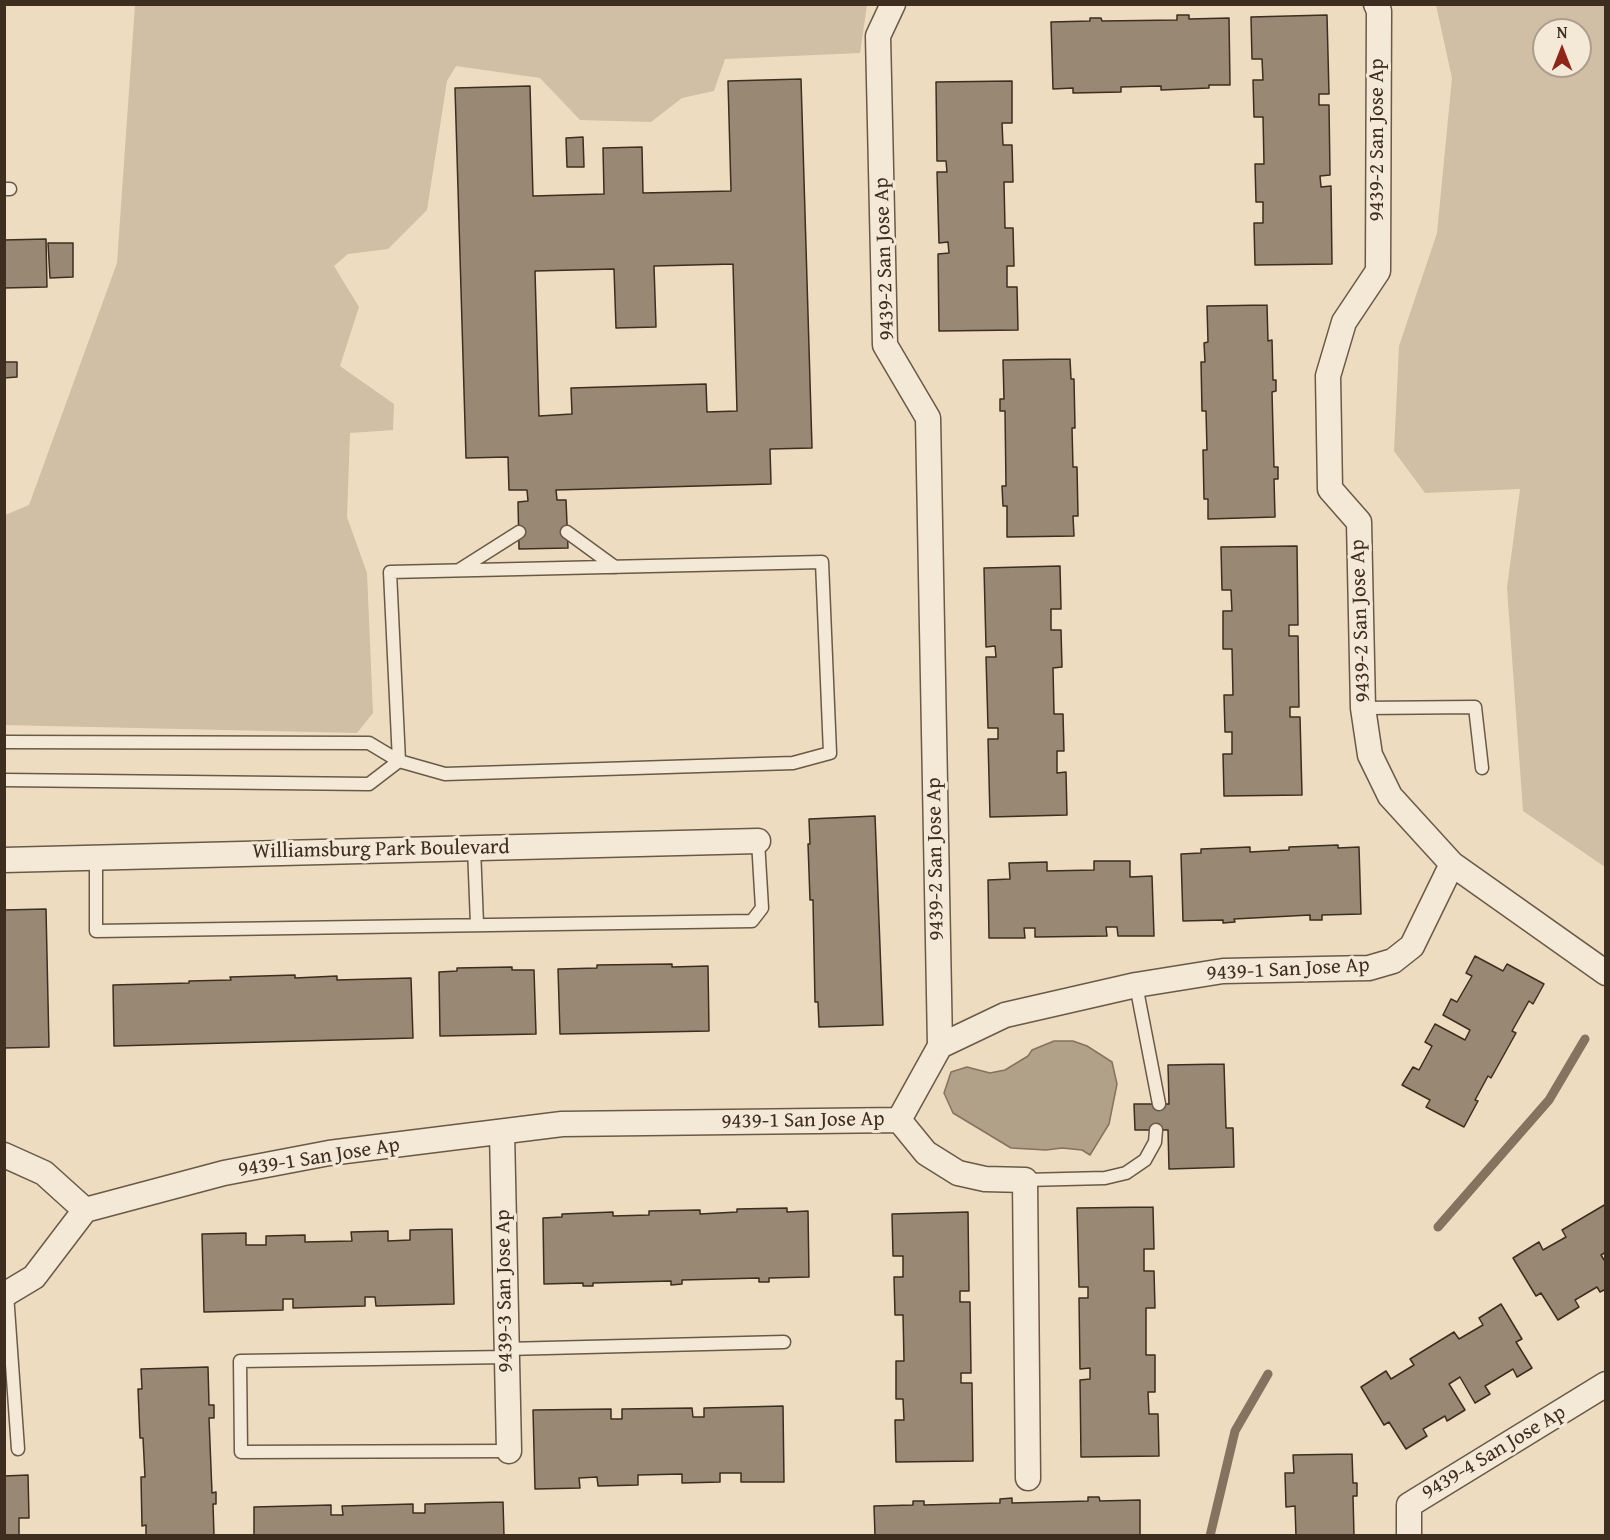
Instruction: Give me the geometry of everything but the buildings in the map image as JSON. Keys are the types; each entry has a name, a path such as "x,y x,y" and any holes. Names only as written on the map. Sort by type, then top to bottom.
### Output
{"street":[{"name":"9439-2 San Jose Ap","path":"892,4 878,36 885,345 928,418 940,1046"},
{"name":"9439-2 San Jose Ap","path":"1376,4 1379,11 1378,271 1344,322 1328,376 1330,489 1359,522 1363,708 1370,755 1390,796 1452,864 1605,973"},
{"name":"Williamsburg Park Boulevard","path":"4,860 758,841"},
{"name":"9439-1 San Jose Ap","path":"85,1210 224,1173 318,1156 562,1125 899,1120 940,1046 1005,1015 1136,985 1223,971 1369,968 1393,962 1412,946 1452,864"},
{"path":"899,1120 926,1154 958,1173 984,1179 1024,1180 1028,1478"},
{"name":"9439-3 San Jose Ap","path":"501,1132 508,1450"},
{"path":"4,1155 44,1173 85,1210 34,1277 6,1294"},
{"name":"9439-4 San Jose Ap","path":"1409,1536 1409,1505 1605,1384"}],"lane":[{"path":"458,571 519,532"},
{"path":"567,532 615,567"},
{"path":"4,742 369,743 399,761 445,774 793,762 830,753 822,562 390,572 399,761"},
{"path":"1363,708 1475,707 1482,768"},
{"path":"4,780 369,784 399,761"},
{"path":"96,857 96,932 752,921 762,908 758,841"},
{"path":"474,848 477,924"},
{"path":"1136,985 1159,1104"},
{"path":"1024,1180 1105,1178 1126,1173 1145,1160 1155,1142 1156,1130"},
{"path":"6,1294 18,1449"},
{"path":"508,1450 241,1452 240,1361 784,1342"}],"shaded area":[{"path":"135,5 867,5 860,53 725,59 714,91 682,98 651,122 580,120 540,78 456,66 447,81 427,210 388,249 348,254 334,266 359,307 340,366 394,404 393,430 350,433 347,517 367,573 373,713 357,733 5,725 5,515 29,505 117,263"},
{"path":"1436,5 1605,5 1605,867 1523,811 1507,588 1520,489 1425,493 1394,451 1399,346 1437,233 1452,78"},
{"path":"1054,1041 1073,1041 1087,1046 1112,1062 1117,1084 1109,1124 1090,1155 1082,1150 1062,1148 1046,1150 1011,1148 953,1113 944,1093 951,1072 967,1067 990,1073 1005,1070 1028,1056 1032,1050"}],"waterway":[{"path":"1438,1227 1549,1100 1585,1039"},
{"path":"1210,1536 1235,1431 1268,1374"}]}
